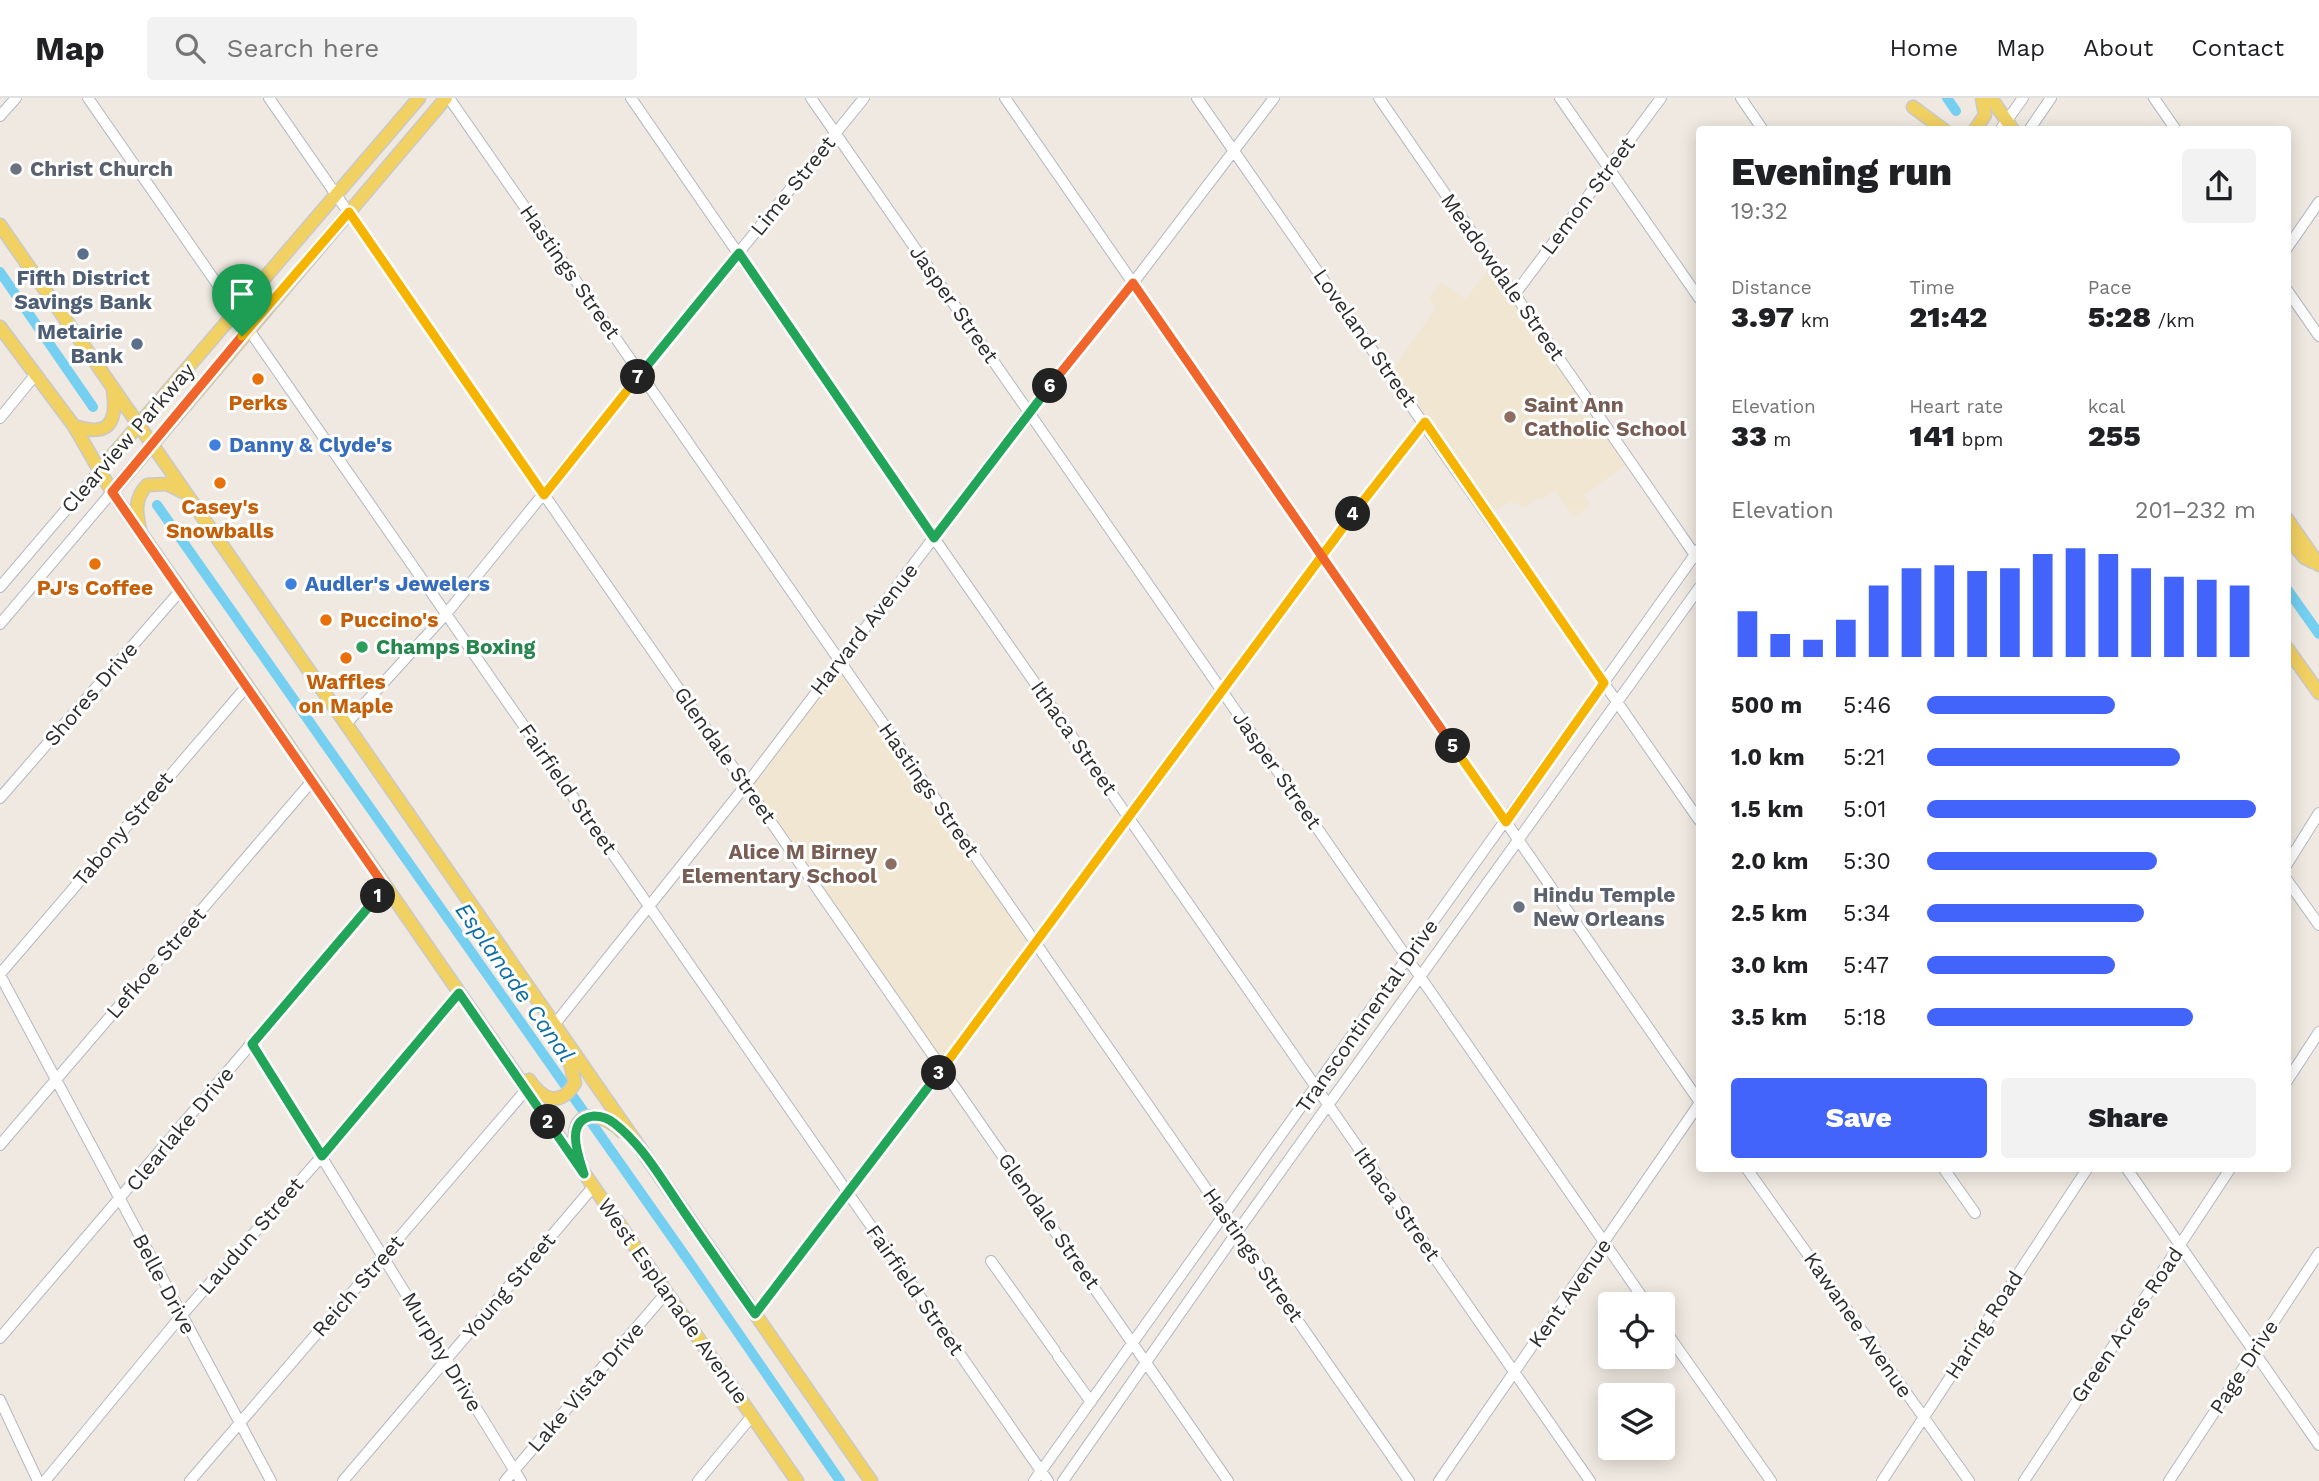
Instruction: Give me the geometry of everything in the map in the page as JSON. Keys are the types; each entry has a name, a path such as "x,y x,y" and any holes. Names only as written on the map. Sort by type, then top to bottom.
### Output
{"main road":[{"name":"Clearview Parkway","path":"99,471 419,98"},
{"name":"Clearview Parkway","path":"112,492 248,329 448,98"},
{"path":"1978,126 1985,115 1982,98"},
{"path":"1991,98 2006,126"},
{"path":"1910,102 1926,126"},
{"path":"1910,102 1939,126"},
{"path":"0,225 871,1481"},
{"name":"West Esplanade Avenue","path":"0,327 74,426 142,538 181,590 797,1481"},
{"path":"74,426 88,430 105,428 112,422 113,390"},
{"path":"142,538 136,504 139,494 147,485 167,484 186,494"},
{"path":"2291,525 2319,565"},
{"path":"2291,542 2305,558 2319,565"},
{"path":"2291,654 2319,693"},
{"path":"477,1019 495,1034 537,1092 555,1099 568,1093 575,1083 574,1071 563,1038"},
{"path":"584,1174 576,1150 575,1134 578,1125 592,1117 612,1121 644,1154"}],"street":[{"path":"0,116 16,98"},
{"name":"Fairfield Street","path":"88,98 1048,1481"},
{"name":"Glendale Street","path":"270,98 1228,1481"},
{"name":"Hastings Street","path":"448,98 1409,1481"},
{"name":"Ithaca Street","path":"631,98 1590,1481"},
{"name":"Jasper Street","path":"811,98 1639,1292"},
{"name":"Lime Street","path":"346,724 446,614 864,98"},
{"path":"1006,98 1696,1099"},
{"name":"Loveland Street","path":"1197,98 1425,422 1696,816"},
{"name":"Harvard Avenue","path":"554,1026 746,785 839,659 1274,98"},
{"name":"Meadowdale Street","path":"1379,98 1696,552"},
{"path":"1560,98 1696,294"},
{"name":"Lemon Street","path":"1515,294 1661,98"},
{"path":"1741,98 1760,126"},
{"path":"2008,126 2023,98"},
{"path":"2032,126 2051,98"},
{"path":"2154,98 2173,126"},
{"path":"2291,242 2319,202"},
{"path":"2291,296 2319,336"},
{"path":"0,418 36,374"},
{"path":"755,1314 943,1068 1322,554 1425,422"},
{"name":"Clearview Parkway","path":"0,587 99,471"},
{"name":"Clearview Parkway","path":"0,624 112,492"},
{"name":"Transcontinental Drive","path":"1034,1481 1696,558"},
{"name":"Shores Drive","path":"0,798 181,590"},
{"name":"Transcontinental Drive","path":"1063,1481 1237,1232 1696,591"},
{"name":"Tabony Street","path":"0,974 247,686"},
{"name":"Lefkoe Street","path":"0,1145 312,781"},
{"path":"2291,858 2319,813"},
{"path":"2291,886 2319,925"},
{"name":"Clearlake Drive","path":"0,1338 385,887"},
{"name":"Belle Drive","path":"0,974 271,1481"},
{"name":"Laudun Street","path":"45,1481 181,1316 322,1156 459,993"},
{"path":"2291,1075 2319,1032"},
{"name":"Murphy Drive","path":"252,1044 521,1481"},
{"name":"Reich Street","path":"190,1481 526,1090"},
{"name":"Kent Avenue","path":"1439,1481 1696,1107"},
{"name":"Kawanee Avenue","path":"1749,1172 1969,1481"},
{"path":"1946,1172 1975,1213"},
{"name":"Haring Road","path":"1882,1481 2085,1172"},
{"path":"2129,1172 2319,1445"},
{"name":"Green Acres Road","path":"2024,1481 2228,1172"},
{"name":"Young Street","path":"343,1481 593,1187"},
{"name":"Page Drive","path":"2169,1481 2319,1253"},
{"path":"991,1261 1091,1402"},
{"name":"Lake Vista Drive","path":"505,1481 666,1293"},
{"path":"1675,1344 1771,1481"},
{"path":"0,1400 38,1481"},
{"path":"698,1481 752,1416"}],"shaded area":[{"name":"Saint Ann Catholic School","path":"1490,267 1627,464 1584,495 1590,505 1574,517 1555,491 1541,500 1539,497 1525,507 1511,502 1492,512 1393,369 1435,309 1429,298 1441,283 1466,299"},
{"name":"Alice M Birney Elementary School","path":"841,670 1029,944 943,1060 752,784"}],"waterway":[{"path":"1947,98 1956,111"},
{"name":"Esplanade Canal","path":"0,272 93,407"},
{"name":"Esplanade Canal","path":"157,505 688,1260 840,1481"},
{"path":"2291,595 2319,634"}],"place":[{"name":"Christ Church","path":"16,169"},
{"name":"Fifth District Savings Bank","path":"83,254"},
{"name":"Metairie Bank","path":"137,344"},
{"name":"Perks","path":"258,379"},
{"name":"Saint Ann Catholic School","path":"1510,417"},
{"name":"Danny & Clyde's","path":"215,445"},
{"name":"Casey's Snowballs","path":"220,483"},
{"name":"PJ's Coffee","path":"95,564"},
{"name":"Audler's Jewelers","path":"291,584"},
{"name":"Puccino's","path":"326,620"},
{"name":"Champs Boxing","path":"362,647"},
{"name":"Waffles on Maple","path":"346,658"},
{"name":"Alice M Birney Elementary School","path":"891,864"},
{"name":"Hindu Temple New Orleans","path":"1519,907"}],"route":[{"path":"242,336 112,492 385,887 252,1044 322,1156 459,993 584,1174 576,1150 575,1134 578,1125 586,1117 599,1116 612,1121 644,1154 755,1314 943,1068 1322,554 1425,422 1604,683 1506,822 1322,554 1133,283 1029,412 934,538 739,253 544,495 349,212 242,336"}]}
